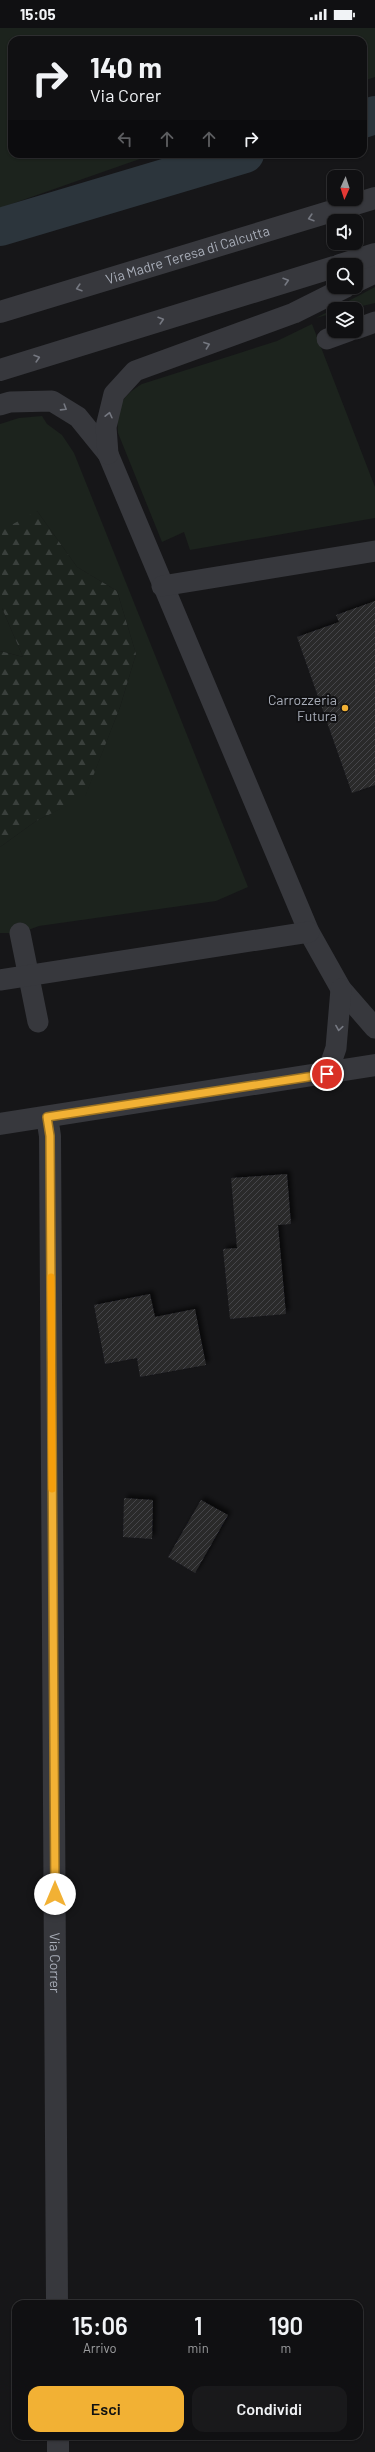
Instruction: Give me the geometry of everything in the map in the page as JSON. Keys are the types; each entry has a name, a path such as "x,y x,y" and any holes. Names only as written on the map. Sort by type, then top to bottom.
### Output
{"street":[{"name":"Via Madre Teresa di Calcutta","path":"0,312 375,198"},
{"path":"362,258 375,254"},
{"path":"0,370 327,269"},
{"path":"0,1124 327,1074 375,1065"},
{"name":"Via Correr","path":"47,1117 50,1144 57,2300"},
{"path":"58,2440 58,2452"}],"lane":[{"path":"363,279 375,273"},
{"path":"108,454 106,426 114,394 135,371 294,313 332,294"},
{"path":"0,405 10,402 52,400 78,416 108,454 162,586 309,932 341,989 375,1028"},
{"path":"162,586 375,550"},
{"path":"0,980 309,932"},
{"path":"20,933 38,1022"},
{"path":"327,1074 336,1048 341,989"}],"green space":[{"path":"0,28 375,28 375,77 367,80 367,36 8,36 8,158 143,158 0,208"},
{"path":"375,287 375,303 363,306 363,302 346,302 363,294"},
{"path":"327,312 327,315 316,318"},
{"path":"312,324 375,487 375,518 190,550 184,532 162,542 118,433 119,410 124,399 142,384 277,341"},
{"path":"42,416 47,424 62,435 74,453 248,887 216,901 39,926 20,933 0,933 0,847 36,821 85,796 120,707 136,654 117,591 77,567 37,511 2,608 23,657 0,651 0,424 19,418"},
{"path":"37,511 77,567 117,591 136,654 120,707 85,797 36,821 0,847 0,651 23,657 2,608 2,530"}],"building":[{"path":"375,601 375,785 352,793 297,637 339,622 336,615"},
{"path":"287,1174 291,1224 278,1225 286,1314 230,1319 223,1249 237,1248 231,1178"},
{"path":"150,1294 155,1317 195,1309 206,1365 140,1377 137,1358 105,1364 94,1305"},
{"path":"124,1498 153,1500 152,1539 123,1537"},
{"path":"201,1500 228,1515 195,1573 168,1557"}],"waterway":[{"path":"367,118 375,115"},
{"path":"0,227 232,158"}],"slow traffic":[{"path":"51,1277 52,1489"}],"place":[{"name":"Carrozzeria Futura","path":"345,708"}],"route":[{"path":"55,1894 50,1136 47,1117 327,1074"}]}
